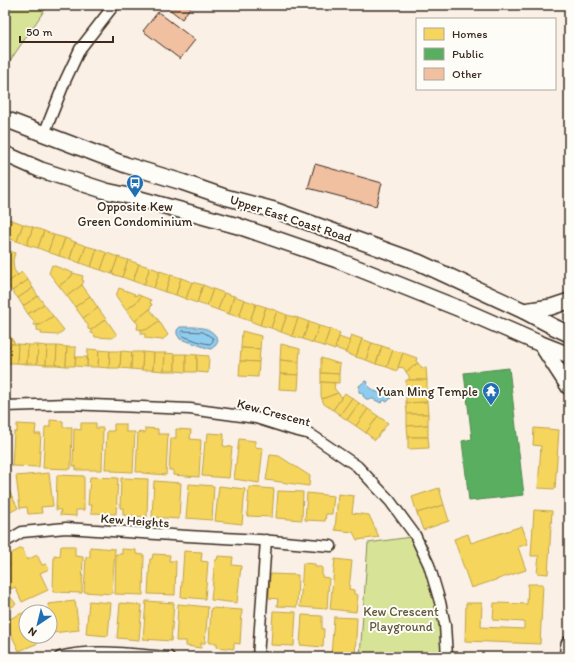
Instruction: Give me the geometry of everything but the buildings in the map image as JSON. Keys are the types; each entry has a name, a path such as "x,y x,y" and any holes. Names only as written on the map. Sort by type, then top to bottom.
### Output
{"main road":[{"name":"Upper East Coast Road","path":"5,120 126,165 226,197 274,210 418,262 524,311 569,334"},
{"name":"Upper East Coast Road","path":"5,154 41,170 106,191 238,226 338,260 569,355"},
{"path":"524,311 551,307 569,301"},
{"path":"541,344 569,387"},
{"path":"567,657 569,644"}],"street":[{"path":"44,134 64,81 80,49 114,5"},
{"name":"Kew Crescent","path":"5,406 68,404 190,409 256,418 310,434 357,466 390,501 415,535 429,565 440,602 445,625 447,657"},
{"name":"Kew Heights","path":"5,542 22,532 66,528 266,540 330,546"},
{"path":"258,657 266,540"},
{"path":"60,657 73,654 103,652 169,657"}],"green space":[{"path":"5,5 48,5 5,68"},
{"name":"Kew Crescent Playground","path":"411,537 423,561 439,616 444,657 360,657 368,543"}],"water":[{"path":"180,327 202,328 212,332 218,341 211,349 180,339 177,334 177,330"},
{"path":"365,381 368,382 367,385 376,392 392,392 391,398 387,402 384,400 381,403 373,399 366,399 363,394 359,392 359,386"}],"place":[{"name":"Opposite Kew Green Condominium","path":"135,198"},
{"name":"Yuan Ming Temple","path":"491,406"}]}
